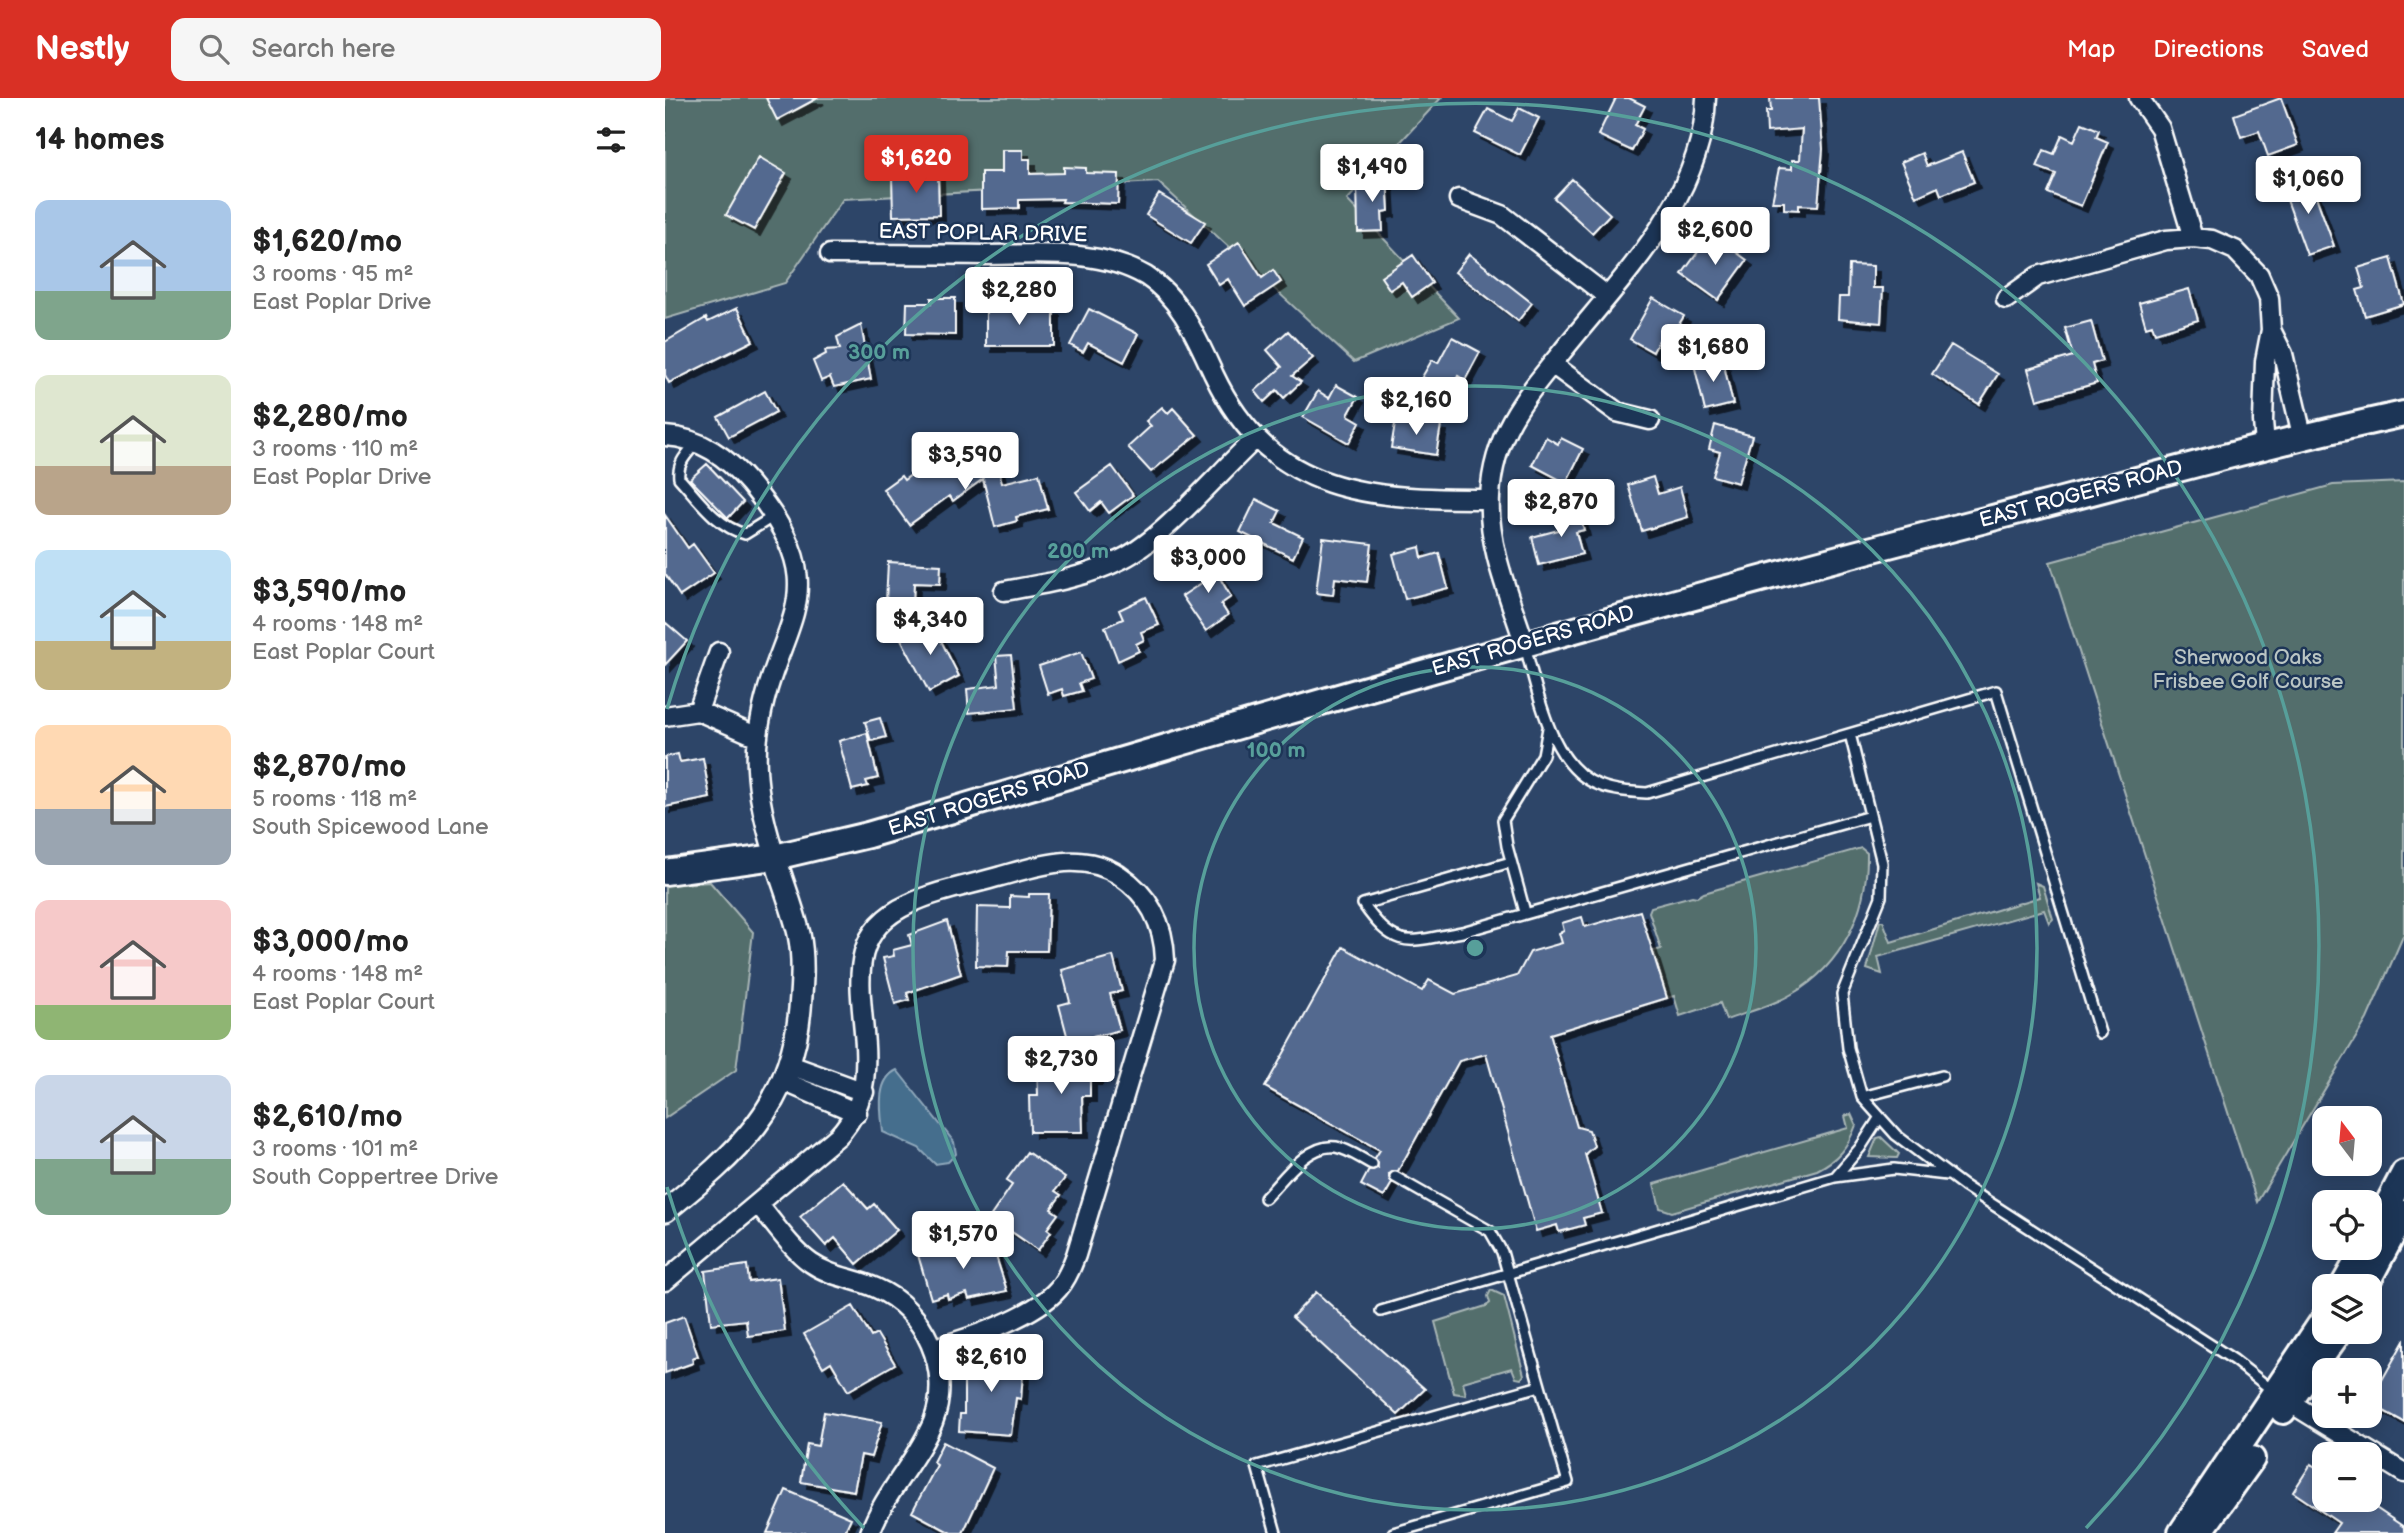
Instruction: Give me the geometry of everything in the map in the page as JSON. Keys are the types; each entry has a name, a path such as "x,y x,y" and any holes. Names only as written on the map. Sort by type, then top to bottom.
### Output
{"main road":[{"name":"EAST ROGERS ROAD","path":"665,872 775,857 867,835 1524,642 2302,435 2404,414"},
{"path":"2382,1215 2404,1173"},
{"path":"2371,1274 2404,1213"},
{"path":"2200,1533 2283,1398 2312,1343"},
{"path":"2181,1533 2283,1398 2329,1344"}],"street":[{"path":"1524,642 1496,548 1490,499 1494,459 1503,432 1552,364 1669,214 1681,193 1698,146 1706,98"},
{"path":"2140,98 2160,128 2193,238"},
{"path":"1459,199 1502,215 1607,296"},
{"path":"2005,299 2038,276 2166,240 2193,238 2225,245 2250,263 2259,275 2269,298 2271,330 2265,361 2265,445"},
{"name":"EAST POPLAR DRIVE","path":"830,254 1077,256 1125,266 1147,277 1173,301 1191,327 1221,390 1256,438 1299,469 1343,489 1388,498 1490,499"},
{"path":"2271,330 2283,354 2302,435"},
{"path":"1552,364 1617,412 1650,420"},
{"path":"665,436 709,446 742,474 774,516 794,552 799,590 794,617 764,705 758,737 759,789 775,857 799,933 802,961 798,1033 787,1073 775,1100 742,1145 665,1211"},
{"path":"1004,592 1095,572 1124,558 1147,542 1256,438"},
{"path":"698,711 719,652"},
{"path":"665,716 698,711 758,737"},
{"path":"665,1281 838,1136 857,1113 864,1092 867,1044 860,995 860,963 871,936 894,912 930,896 1051,863 1083,861 1113,872 1142,894 1153,910 1164,946 1162,976 1070,1270 1058,1290 1027,1311 957,1342 934,1348"},
{"path":"787,1073 864,1092"},
{"path":"787,1073 857,1113"},
{"path":"758,1204 809,1262 833,1275 878,1289 902,1305 921,1325 934,1348 940,1394 933,1422 870,1533"},
{"path":"2283,1398 2404,1473"}],"lane":[{"path":"698,442 683,459 678,470 679,478 716,519 729,530 745,534 774,516"},
{"path":"1524,642 1548,728 1563,753 1596,785 1647,793 1996,691 2099,1033"},
{"path":"1525,912 1503,820 1543,755 1548,728"},
{"path":"1850,734 1882,863 1881,897 1842,994 1848,1048 1862,1097 1896,1135 1949,1176 2234,1360 2283,1398"},
{"path":"1511,862 1363,904 1381,929 1406,941 1462,932 1870,816"},
{"path":"1862,1097 1942,1076"},
{"path":"1835,1177 1860,1148 1880,1117"},
{"path":"1265,1198 1301,1161 1320,1148 1338,1147 1372,1164"},
{"path":"1381,1311 1835,1177 1893,1168 1949,1176"},
{"path":"1393,1533 1568,1482 1509,1274 1490,1231 1395,1177"},
{"path":"1276,1533 1257,1466 1540,1386"}],"green space":[{"path":"665,98 1441,98 1347,200 1459,318 1354,362 1158,182 843,199 785,283 665,319"},
{"name":"Sherwood Oaks Frisbee Golf Course","path":"2404,482 2404,934 2367,1019 2315,1106 2312,1106 2312,1110 2257,1202 2050,562 2333,485"},
{"path":"1861,848 1867,853 1866,874 1857,915 1838,952 1810,982 1784,998 1726,1020 1720,1003 1680,1016 1674,996 1667,998 1654,951 1661,949 1649,912 1651,907 1697,897"},
{"path":"710,882 753,932 736,1070 665,1118 665,885"},
{"path":"2036,883 2043,886 2053,919 2049,923 2044,910 1878,957 1882,974 1867,969 1880,921 1883,921 1891,942 2040,897"},
{"path":"1851,1114 1856,1125 1849,1140 1836,1157 1817,1170 1672,1212 1660,1208 1654,1184 1848,1128 1845,1116"},
{"path":"1881,1137 1899,1154 1897,1158 1869,1157 1877,1138"},
{"path":"1491,1290 1504,1296 1524,1375 1521,1379 1516,1378 1512,1368 1463,1382 1466,1395 1454,1393 1435,1322 1486,1306 1490,1303 1488,1296"}],"water":[{"path":"897,1070 954,1142 956,1154 948,1162 935,1164 919,1148 883,1132 882,1089 885,1081"}],"building":[{"path":"766,98 818,98 777,120"},
{"path":"1616,98 1629,98 1645,106 1635,125 1643,129 1632,151 1598,135"},
{"path":"1770,98 1819,98 1823,149 1818,206 1799,205 1799,210 1784,209 1784,202 1772,202 1779,168 1792,169 1792,160 1800,160 1802,129 1767,132 1766,111 1771,111"},
{"path":"2281,98 2298,145 2268,156 2259,131 2241,137 2234,115"},
{"path":"1519,108 1539,118 1520,155 1475,133 1488,109 1512,121"},
{"path":"2082,123 2099,130 2096,137 2108,142 2081,206 2048,193 2056,174 2037,167 2044,150 2054,154 2062,135 2074,141"},
{"path":"1002,150 1023,150 1023,159 1030,159 1030,174 1064,173 1064,167 1086,168 1086,173 1119,174 1118,204 1062,202 1063,199 1019,200 1019,208 981,209 981,172 1002,172"},
{"path":"1962,152 1974,182 1941,195 1938,187 1916,197 1901,162 1922,153 1927,166"},
{"path":"759,157 786,173 754,230 726,215"},
{"path":"938,174 939,215 893,216 892,176"},
{"path":"1387,177 1389,211 1382,212 1383,231 1358,232 1357,179"},
{"path":"2309,177 2334,246 2307,255 2282,186"},
{"path":"1572,179 1610,214 1592,233 1554,198"},
{"path":"1159,194 1205,222 1191,243 1146,215"},
{"path":"1711,234 1747,260 1718,300 1682,274"},
{"path":"1239,242 1262,278 1273,270 1281,282 1245,306 1228,279 1219,285 1206,264"},
{"path":"1469,254 1532,303 1518,321 1455,272"},
{"path":"1413,255 1432,283 1412,297 1402,282 1390,290 1381,277"},
{"path":"2391,258 2404,304 2365,316 2357,290 2364,288 2358,268"},
{"path":"1849,265 1873,266 1873,288 1883,288 1881,323 1838,319 1839,297 1848,297"},
{"path":"2189,289 2198,320 2155,333 2152,325 2146,327 2139,303"},
{"path":"931,298 955,298 955,335 906,334 907,303 931,303"},
{"path":"1653,298 1684,316 1667,344 1659,340 1653,352 1630,339"},
{"path":"986,305 1021,305 1021,310 1054,310 1054,346 986,346"},
{"path":"737,308 753,341 669,383 665,375 665,342 706,318 708,322"},
{"path":"1089,309 1138,334 1124,362 1088,343 1083,352 1070,345"},
{"path":"2091,321 2102,361 2092,364 2097,383 2037,400 2028,369 2073,356 2065,328"},
{"path":"861,325 871,379 834,387 830,377 821,381 813,361 826,354 825,350 840,349 837,337"},
{"path":"1288,331 1313,358 1292,376 1301,382 1284,398 1277,390 1264,402 1255,391 1282,367 1267,350"},
{"path":"1452,337 1480,352 1465,380 1458,376 1448,396 1429,387 1432,382 1422,377 1432,360 1438,363"},
{"path":"1951,345 1998,374 1979,404 1932,374"},
{"path":"1722,357 1733,404 1705,411 1694,364"},
{"path":"1336,385 1358,397 1348,415 1360,422 1349,443 1303,417 1318,391 1329,398"},
{"path":"765,391 776,412 729,437 718,417"},
{"path":"1162,407 1168,413 1173,408 1197,435 1151,472 1128,447 1151,426 1146,421"},
{"path":"1396,418 1441,425 1436,455 1391,448"},
{"path":"1715,425 1752,436 1738,483 1713,476 1720,452 1709,449"},
{"path":"1546,437 1558,444 1561,438 1583,449 1566,483 1532,465"},
{"path":"942,452 960,477 998,467 1002,483 1039,474 1048,509 1016,517 1017,521 995,527 983,479 953,501 949,496 909,525 883,489 901,476 904,480"},
{"path":"707,464 743,502 728,518 690,479"},
{"path":"1112,466 1133,495 1109,513 1101,502 1090,511 1076,492"},
{"path":"1653,477 1658,494 1680,487 1688,517 1642,531 1628,485"},
{"path":"1256,499 1280,511 1274,523 1303,537 1293,558 1240,532"},
{"path":"1578,506 1584,530 1576,532 1582,554 1539,565 1532,537 1562,529 1557,511"},
{"path":"665,515 688,548 693,544 714,573 680,596 665,574"},
{"path":"1323,538 1372,544 1367,582 1335,578 1333,595 1316,593"},
{"path":"1420,547 1422,558 1439,553 1448,588 1405,599 1393,554"},
{"path":"1206,554 1231,597 1221,604 1228,615 1206,631 1182,596 1203,582 1191,564"},
{"path":"888,562 941,565 940,584 914,583 913,604 886,602"},
{"path":"1146,597 1159,625 1141,632 1144,640 1136,644 1139,651 1118,661 1105,627 1123,619 1119,610"},
{"path":"665,622 687,641 665,665"},
{"path":"932,623 959,676 929,692 901,639"},
{"path":"1081,652 1091,679 1079,683 1082,691 1064,696 1062,689 1048,694 1039,666"},
{"path":"1011,655 1017,708 969,713 967,689 999,685 996,656"},
{"path":"880,718 886,737 871,741 865,722"},
{"path":"867,733 878,778 866,781 868,786 852,790 839,741"},
{"path":"678,754 680,762 703,758 710,798 665,807 665,757"},
{"path":"1029,894 1049,894 1047,951 1009,951 1008,967 976,966 977,907 1010,908 1010,896 1029,897"},
{"path":"1640,911 1667,998 1550,1034 1577,1127 1589,1130 1594,1146 1585,1154 1602,1213 1583,1218 1585,1225 1559,1232 1557,1225 1536,1231 1486,1054 1459,1061 1398,1171 1389,1174 1392,1183 1384,1197 1361,1185 1369,1170 1378,1168 1375,1158 1380,1150 1265,1087 1343,947 1422,991 1429,980 1455,994 1517,976 1530,952 1562,943 1559,933 1564,931 1562,923 1582,917 1585,927"},
{"path":"947,921 961,974 907,993 909,1000 895,1004 883,958 894,956 893,950 912,945 909,935"},
{"path":"1113,956 1122,991 1110,994 1120,1030 1069,1043 1059,1005 1070,1002 1062,970"},
{"path":"1096,1061 1096,1079 1090,1079 1090,1096 1082,1096 1083,1132 1030,1132 1029,1096 1038,1096 1037,1062"},
{"path":"1027,1152 1065,1178 1055,1191 1061,1195 1051,1209 1058,1214 1047,1229 1051,1232 1038,1250 990,1217 1012,1185 1006,1181"},
{"path":"843,1181 868,1209 874,1204 897,1230 857,1264 835,1238 826,1246 800,1217"},
{"path":"990,1237 1007,1291 969,1299 967,1293 948,1299 947,1294 931,1299 918,1255"},
{"path":"747,1265 749,1282 778,1278 785,1331 748,1336 746,1320 711,1324 705,1271"},
{"path":"1316,1292 1425,1389 1398,1415 1292,1317"},
{"path":"853,1306 871,1337 877,1334 895,1364 848,1391 831,1362 823,1367 804,1334"},
{"path":"684,1316 698,1356 692,1358 693,1363 665,1373 665,1323"},
{"path":"2404,1341 2404,1422 2382,1410 2382,1380"},
{"path":"964,1355 1024,1359 1021,1399 1016,1398 1011,1435 959,1431 960,1414 964,1414"},
{"path":"824,1412 882,1422 871,1457 861,1455 854,1491 801,1482 807,1444 818,1446"},
{"path":"943,1442 993,1468 963,1533 951,1533 912,1512 937,1465 933,1462"},
{"path":"2311,1464 2312,1505 2293,1492"},
{"path":"786,1490 851,1518 844,1533 767,1533"},
{"path":"2323,1512 2382,1512 2404,1527 2404,1533 2332,1533 2339,1523"}]}
